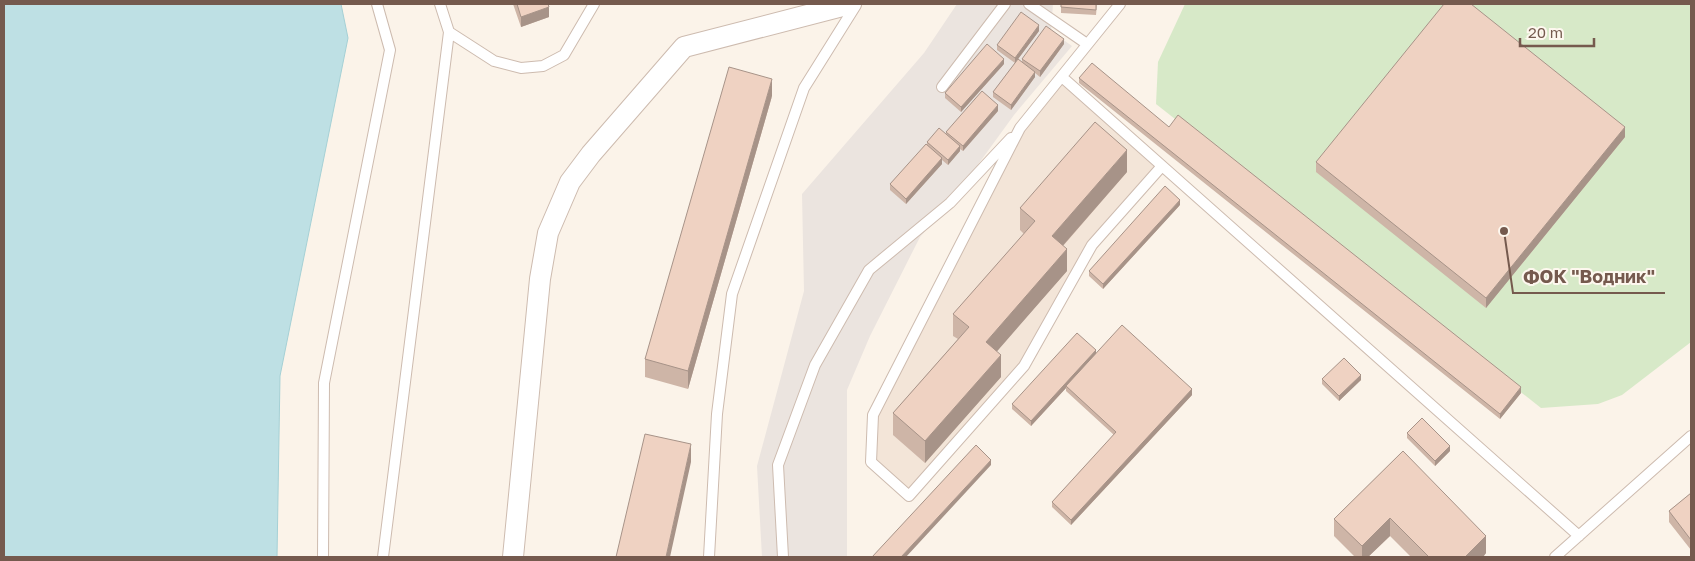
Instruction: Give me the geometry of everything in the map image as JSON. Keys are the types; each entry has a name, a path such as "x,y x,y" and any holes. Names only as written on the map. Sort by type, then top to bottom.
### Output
{"street":[{"path":"512,557 540,279 548,233 570,182 591,154 684,47 850,4"}],"lane":[{"path":"322,557 324,383 390,50 377,4"},
{"path":"383,557 449,32 440,4"},
{"path":"449,32 494,62 521,68 543,66 564,55 594,4"},
{"path":"709,557 717,414 732,294 804,88 856,4"},
{"path":"942,87 1005,4"},
{"path":"1029,4 1087,44"},
{"path":"783,557 778,465 815,365 869,270 950,203 1020,128 1120,4"},
{"path":"1062,77 1579,536"},
{"path":"1020,128 873,415 871,462 909,496 1024,366 1092,245 1162,166"},
{"path":"1555,557 1691,436"}],"shaded area":[{"path":"957,4 1053,4 1051,31 1072,46 1014,115 950,203 920,237 870,336 847,390 847,557 762,557 757,466 804,291 802,194 924,53"},
{"path":"1062,77 1162,166 1092,245 1024,366 909,496 871,462 873,415 1020,128"}],"green space":[{"path":"1185,4 1691,4 1691,342 1622,395 1598,404 1541,408 1156,104 1158,62"}],"water":[{"path":"4,4 341,4 348,38 280,376 277,557 4,557"}],"building":[{"path":"517,4 548,4 549,7 521,17"},
{"path":"1061,4 1096,4 1096,10 1061,7"},
{"path":"1444,4 1471,4 1625,127 1486,298 1316,162"},
{"path":"1021,12 1039,25 1015,58 997,45"},
{"path":"1046,26 1064,39 1040,71 1022,59"},
{"path":"987,44 1004,59 961,107 945,93"},
{"path":"1018,59 1035,72 1011,105 993,92"},
{"path":"1092,63 1169,127 1178,115 1521,387 1500,414 1079,78"},
{"path":"729,67 772,79 688,371 645,359"},
{"path":"982,91 998,105 963,146 946,132"},
{"path":"1095,122 1127,150 1052,236 1067,249 986,342 1001,355 925,441 893,413 969,327 953,314 1035,221 1020,208"},
{"path":"939,128 960,146 948,160 927,142"},
{"path":"926,144 942,158 906,199 890,184"},
{"path":"1165,186 1180,200 1103,284 1089,271"},
{"path":"1122,325 1192,389 1071,520 1052,502 1116,432 1066,386"},
{"path":"1077,333 1096,350 1031,421 1012,404"},
{"path":"1344,358 1361,375 1339,396 1322,379"},
{"path":"1422,418 1450,446 1435,461 1407,433"},
{"path":"645,434 691,444 666,557 616,557"},
{"path":"976,445 991,460 901,557 872,557"},
{"path":"1403,451 1486,536 1465,557 1429,557 1390,518 1362,546 1334,519"},
{"path":"1691,493 1691,540 1669,511"}],"place":[{"name":"ФОК \"Водник\"","path":"1504,231"}]}
